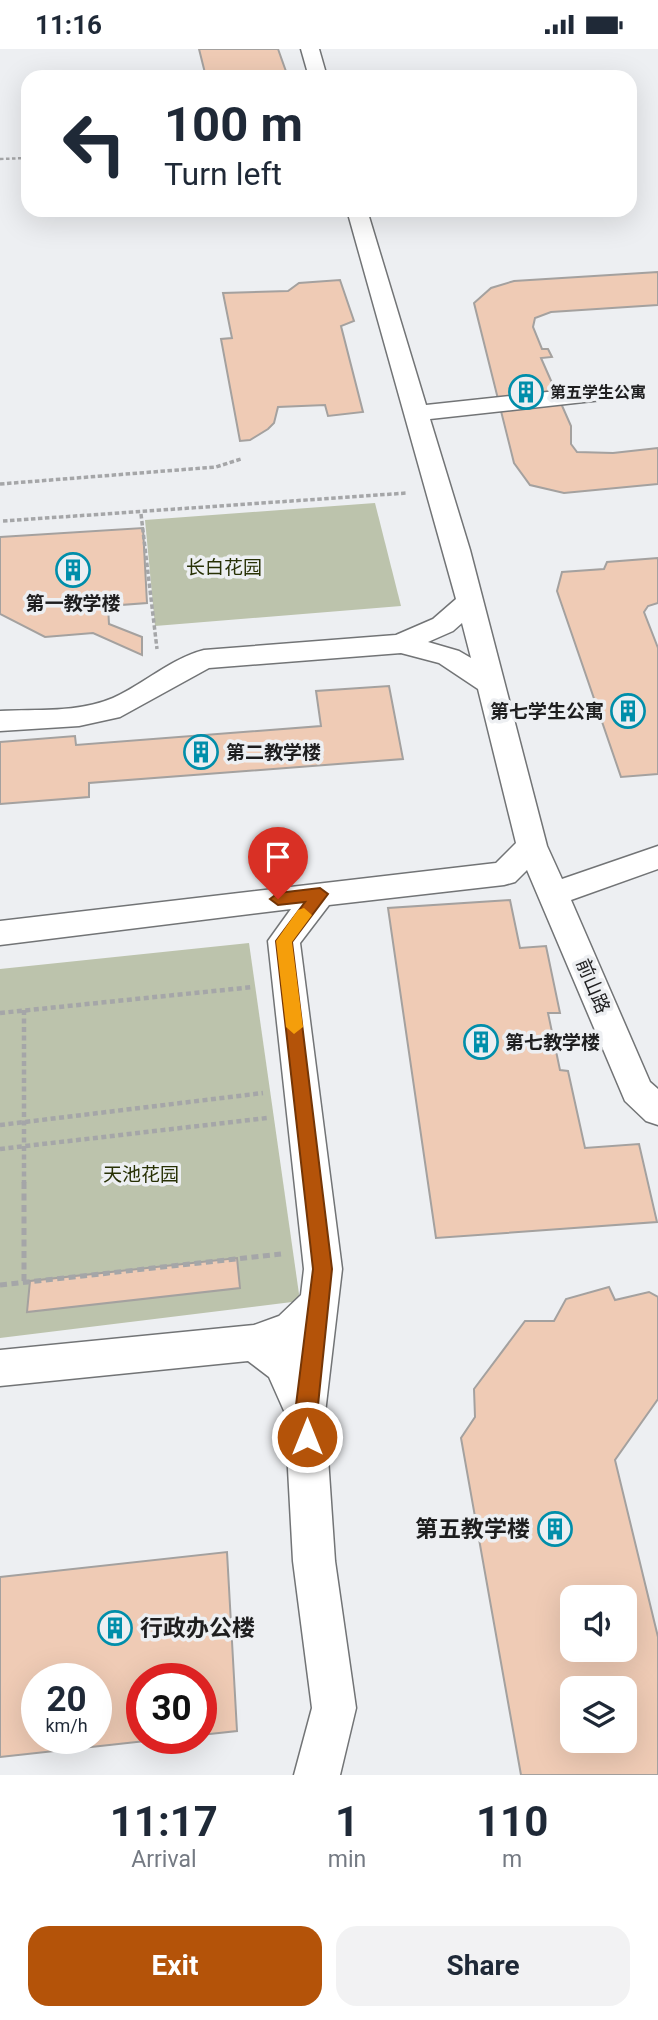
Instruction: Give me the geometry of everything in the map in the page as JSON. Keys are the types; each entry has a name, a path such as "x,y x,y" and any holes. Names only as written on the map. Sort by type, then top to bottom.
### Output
{"street":[{"path":"310,49 316,70"},
{"name":"前山路","path":"359,217 470,601 532,846 637,1091 658,1111"},
{"path":"417,413 602,393"},
{"path":"401,644 443,625 470,601"},
{"path":"0,721 93,715 123,705 176,671 204,659 401,644 449,657 492,685"},
{"path":"0,933 504,874 532,846"},
{"path":"554,894 658,857"},
{"path":"317,1775 334,1708 314,1561 305,1413 323,1269 284,941 320,894"},
{"path":"235,904 284,941"},
{"path":"0,1368 254,1343 292,1328 319,1303"},
{"path":"254,1343 283,1364 305,1413"}],"path":[{"path":"0,159 21,158"},
{"path":"0,484 216,467 241,459"},
{"path":"3,521 141,514 439,491"},
{"path":"141,514 155,635"},
{"path":"0,1013 256,986"},
{"path":"24,1010 24,1282"},
{"path":"0,1125 303,1101"},
{"path":"0,1149 303,1101"},
{"path":"0,1285 293,1252"}],"green space":[{"name":"长白花园","path":"375,503 401,606 155,626 145,520"},
{"name":"天池花园","path":"249,943 300,1301 0,1338 0,969"}],"building":[{"path":"199,49 278,49 286,70 204,70"},
{"name":"第五学生公寓","path":"658,272 658,305 551,312 535,318 533,327 542,349 548,349 552,357 541,358 571,426 571,444 577,452 613,453 658,448 658,484 564,493 530,485 514,463 474,303 491,288 514,281"},
{"path":"340,280 354,321 341,326 363,412 328,416 325,405 278,407 274,423 268,429 250,440 240,441 221,339 232,338 223,293 288,291 299,283"},
{"name":"第一教学楼","path":"143,528 147,603 108,606 109,624 142,637 142,655 93,633 45,637 0,614 0,537"},
{"name":"第七学生公寓","path":"658,558 658,603 648,606 644,612 658,648 658,774 621,777 557,591 562,572 604,569 607,562"},
{"name":"第二教学楼","path":"389,686 403,759 89,783 89,797 0,804 0,742 75,736 76,745 321,726 316,691"},
{"name":"第七教学楼","path":"510,900 520,948 546,946 560,1013 548,1013 560,1070 568,1071 585,1148 639,1144 657,1222 436,1238 388,908"},
{"path":"237,1258 240,1288 27,1312 30,1281"},
{"name":"第五教学楼","path":"609,1287 615,1300 649,1292 658,1297 658,1399 615,1460 658,1637 658,1775 521,1775 461,1438 475,1417 474,1389 525,1321 554,1321 566,1299"},
{"name":"行政办公楼","path":"227,1552 237,1731 217,1733 217,1663 126,1663 126,1743 112,1745 112,1663 21,1663 21,1754 27,1754 0,1757 0,1577"}],"slow traffic":[{"path":"294,1027 284,941 304,915"}],"place":[{"name":"第五学生公寓","path":"526,392"},
{"name":"第一教学楼","path":"73,570"},
{"name":"第七学生公寓","path":"628,711"},
{"name":"第二教学楼","path":"201,752"},
{"name":"第七教学楼","path":"481,1042"},
{"name":"第五教学楼","path":"555,1529"},
{"name":"行政办公楼","path":"115,1628"}],"route":[{"path":"278,899 320,894 284,941 323,1269 305,1413 307,1437"}]}
